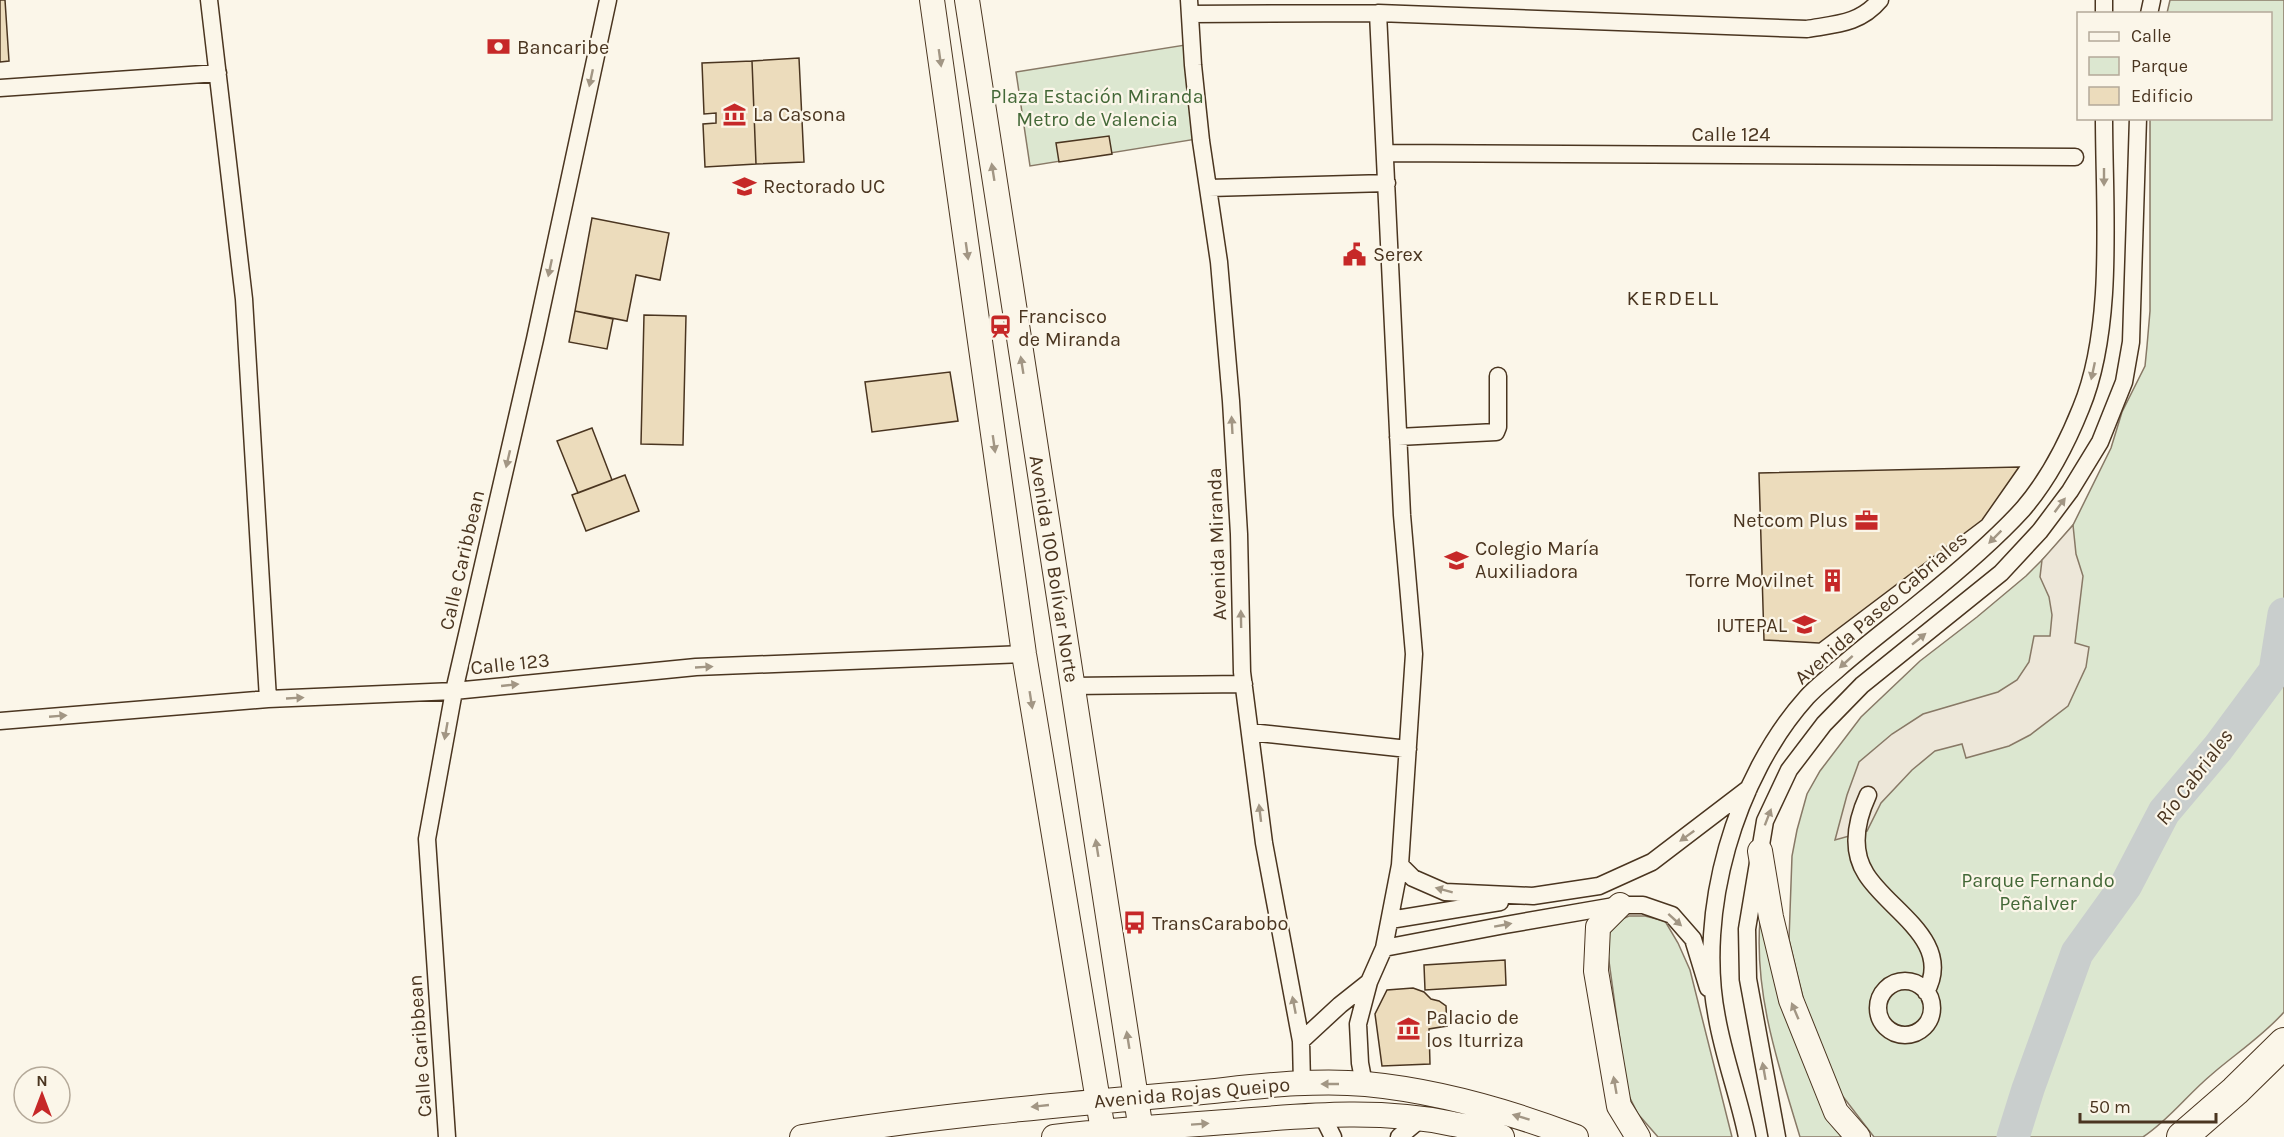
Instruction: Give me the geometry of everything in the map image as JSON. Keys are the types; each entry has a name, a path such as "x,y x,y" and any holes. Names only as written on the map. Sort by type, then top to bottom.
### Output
{"highway":[{"path":"2182,1137 2235,1091 2284,1043"}],"main road":[{"name":"Avenida 100 Bolívar Norte","path":"932,0 1024,654 1103,1134"},
{"name":"Avenida 100 Bolívar Norte","path":"967,0 1071,686 1142,1133"},
{"path":"1760,850 1771,917 1791,1000 1836,1112 1858,1137"},
{"path":"1620,905 1598,927 1596,971 1619,1106 1638,1137"},
{"name":"Avenida Rojas Queipo","path":"802,1137 866,1127 1098,1101 1302,1084 1364,1084 1439,1094 1524,1117 1576,1137"},
{"name":"Avenida Rojas Queipo","path":"1054,1137 1142,1133 1322,1115 1370,1113 1423,1117 1488,1131 1502,1137"}],"street":[{"path":"209,0 244,299 268,699"},
{"name":"Calle Caribbean","path":"447,1137 427,839 454,691 535,339 608,0"},
{"path":"1190,7 1807,29 1843,23 1868,13 1880,0"},
{"name":"Avenida Miranda","path":"1190,7 1195,87 1219,262 1239,534 1244,684 1264,843 1301,1041 1302,1084"},
{"path":"1364,1084 1360,1063 1358,1024 1369,982 1384,948 1400,865 1414,654 1402,515 1378,13"},
{"path":"0,88 218,73"},
{"name":"Avenida Paseo Cabriales","path":"1747,1133 1716,1017 1713,978 1715,896 1723,857 1762,763 1782,729 1808,696 1990,541 2024,507 2049,471 2067,439 2092,379 2099,342 2104,279 2104,120"},
{"path":"1776,1133 1748,979 1747,929 1765,821 1789,770 1824,724 1862,686 2001,573 2040,531 2070,491 2100,442 2124,382 2131,342 2138,120"},
{"name":"Calle 124","path":"1386,153 2075,157"},
{"path":"1209,188 1387,183"},
{"path":"1398,437 1496,432 1498,427 1498,376"},
{"name":"Calle 123","path":"0,721 268,699 454,691 696,667 1024,654"},
{"path":"1071,686 1244,684"},
{"path":"1250,732 1408,749"},
{"path":"1390,920 1599,886 1652,862 1750,788"},
{"path":"1868,795 1859,816 1856,836 1859,858 1865,873 1878,889 1906,916 1925,939 1933,970 1932,982 1926,992"},
{"path":"1400,865 1413,878 1445,892 1533,896"},
{"path":"1384,948 1620,905 1643,905 1672,915 1693,939 1716,1017"},
{"path":"1301,1041 1369,982"},
{"path":"1322,1115 1333,1137"},
{"path":"1399,1137 1423,1117"}],"green space":[{"name":"Parque Fernando Peñalver","path":"2170,0 2284,0 2284,1012 2143,1137 1874,1137 1841,1094 1810,1025 1797,974 1789,940 1792,856 1797,830 1807,794 1820,771 1861,717 1920,661 2026,576 2073,525 2111,448 2122,412 2145,366 2150,311 2150,120 2272,120 2272,12 2167,12"},
{"name":"Plaza Estación Miranda Metro de Valencia","path":"1185,45 1197,139 1030,166 1016,72"},
{"path":"1629,916 1645,916 1665,921 1678,943 1690,970 1732,1137 1658,1137 1638,1114 1627,1092 1608,954 1609,934 1615,922"},
{"path":"1760,920 1844,1137 1800,1137 1764,1003 1759,948"}],"shaded area":[{"path":"2073,525 2076,554 2083,576 2075,643 2089,647 2086,667 2068,706 2030,735 2009,746 1966,758 1962,744 1935,751 1912,770 1881,803 1867,831 1835,840 1859,762 1892,734 1923,714 1998,692 2017,680 2029,662 2034,636 2050,636 2052,615 2049,597 2040,577 2042,560"}],"building":[{"path":"0,0 5,0 9,61 0,62"},
{"path":"799,58 804,162 756,164 752,61"},
{"name":"La Casona","path":"752,61 756,164 705,167 703,124 716,123 716,113 704,114 702,63"},
{"path":"1109,136 1112,154 1059,162 1056,143"},
{"path":"592,218 669,233 660,280 636,275 627,321 575,311"},
{"path":"575,311 613,319 607,349 569,342"},
{"path":"644,315 686,316 683,445 641,444"},
{"path":"950,372 958,421 872,432 865,382"},
{"path":"592,428 612,480 578,493 557,441"},
{"name":"Torre Movilnet","path":"2019,467 1982,520 1819,643 1764,640 1759,473"},
{"path":"625,475 639,511 586,531 572,495"},
{"name":"Palacio de los Iturriza","path":"1505,960 1506,985 1425,990 1424,965"},
{"name":"Palacio de los Iturriza","path":"1413,988 1446,1006 1447,1026 1429,1029 1430,1064 1382,1066 1375,1014 1387,990"}],"waterway":[{"name":"Río Cabriales","path":"2013,1137 2077,953 2126,885 2164,812 2218,748 2275,671 2284,614"}],"place":[{"name":"Bancaribe","path":"499,47"},
{"name":"La Casona","path":"735,114"},
{"name":"Rectorado UC","path":"745,186"},
{"name":"Serex","path":"1355,254"},
{"name":"Francisco de Miranda","path":"1000,327"},
{"name":"Netcom Plus","path":"1866,520"},
{"name":"Colegio María Auxiliadora","path":"1457,560"},
{"name":"Torre Movilnet","path":"1832,580"},
{"name":"IUTEPAL","path":"1805,625"},
{"name":"TransCarabobo","path":"1134,923"},
{"name":"Palacio de los Iturriza","path":"1408,1028"}],"district":[{"name":"KERDELL","path":"1673,298"}]}
